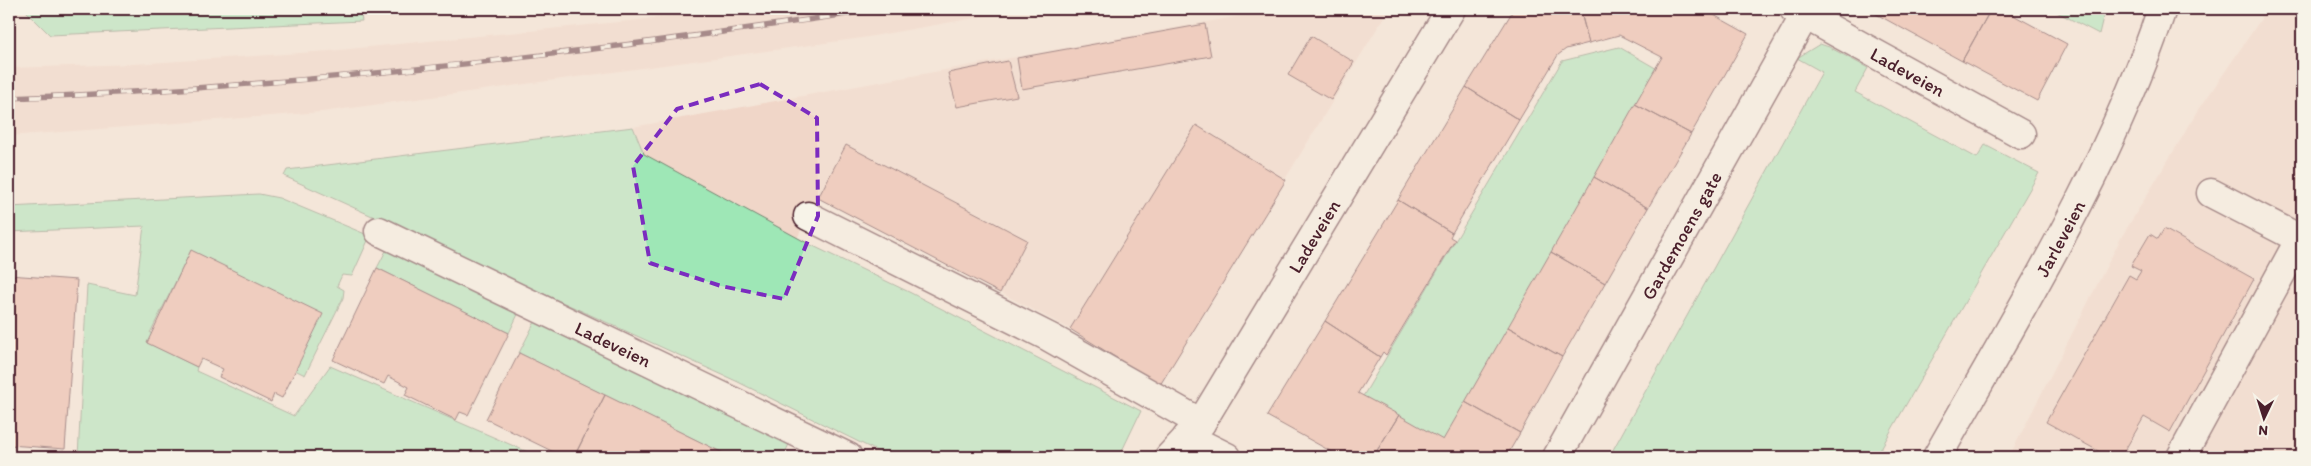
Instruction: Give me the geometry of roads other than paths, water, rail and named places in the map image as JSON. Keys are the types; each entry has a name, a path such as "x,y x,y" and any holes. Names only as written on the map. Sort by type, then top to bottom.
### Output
{"street":[{"name":"Ladeveien","path":"1170,457 1194,430 1451,9"},
{"name":"Jarleveien","path":"1937,457 2057,242 2110,142 2148,53 2162,9"},
{"name":"Ladeveien","path":"1800,12 2021,134"},
{"name":"Gardemoens gate","path":"1557,457 1800,12"},
{"path":"2181,457 2300,239 2211,193"},
{"path":"808,216 1049,337 1194,430 1227,457"},
{"name":"Ladeveien","path":"379,231 848,457"}],"railway":[{"path":"9,98 228,86 446,66 664,40 881,9"}]}
